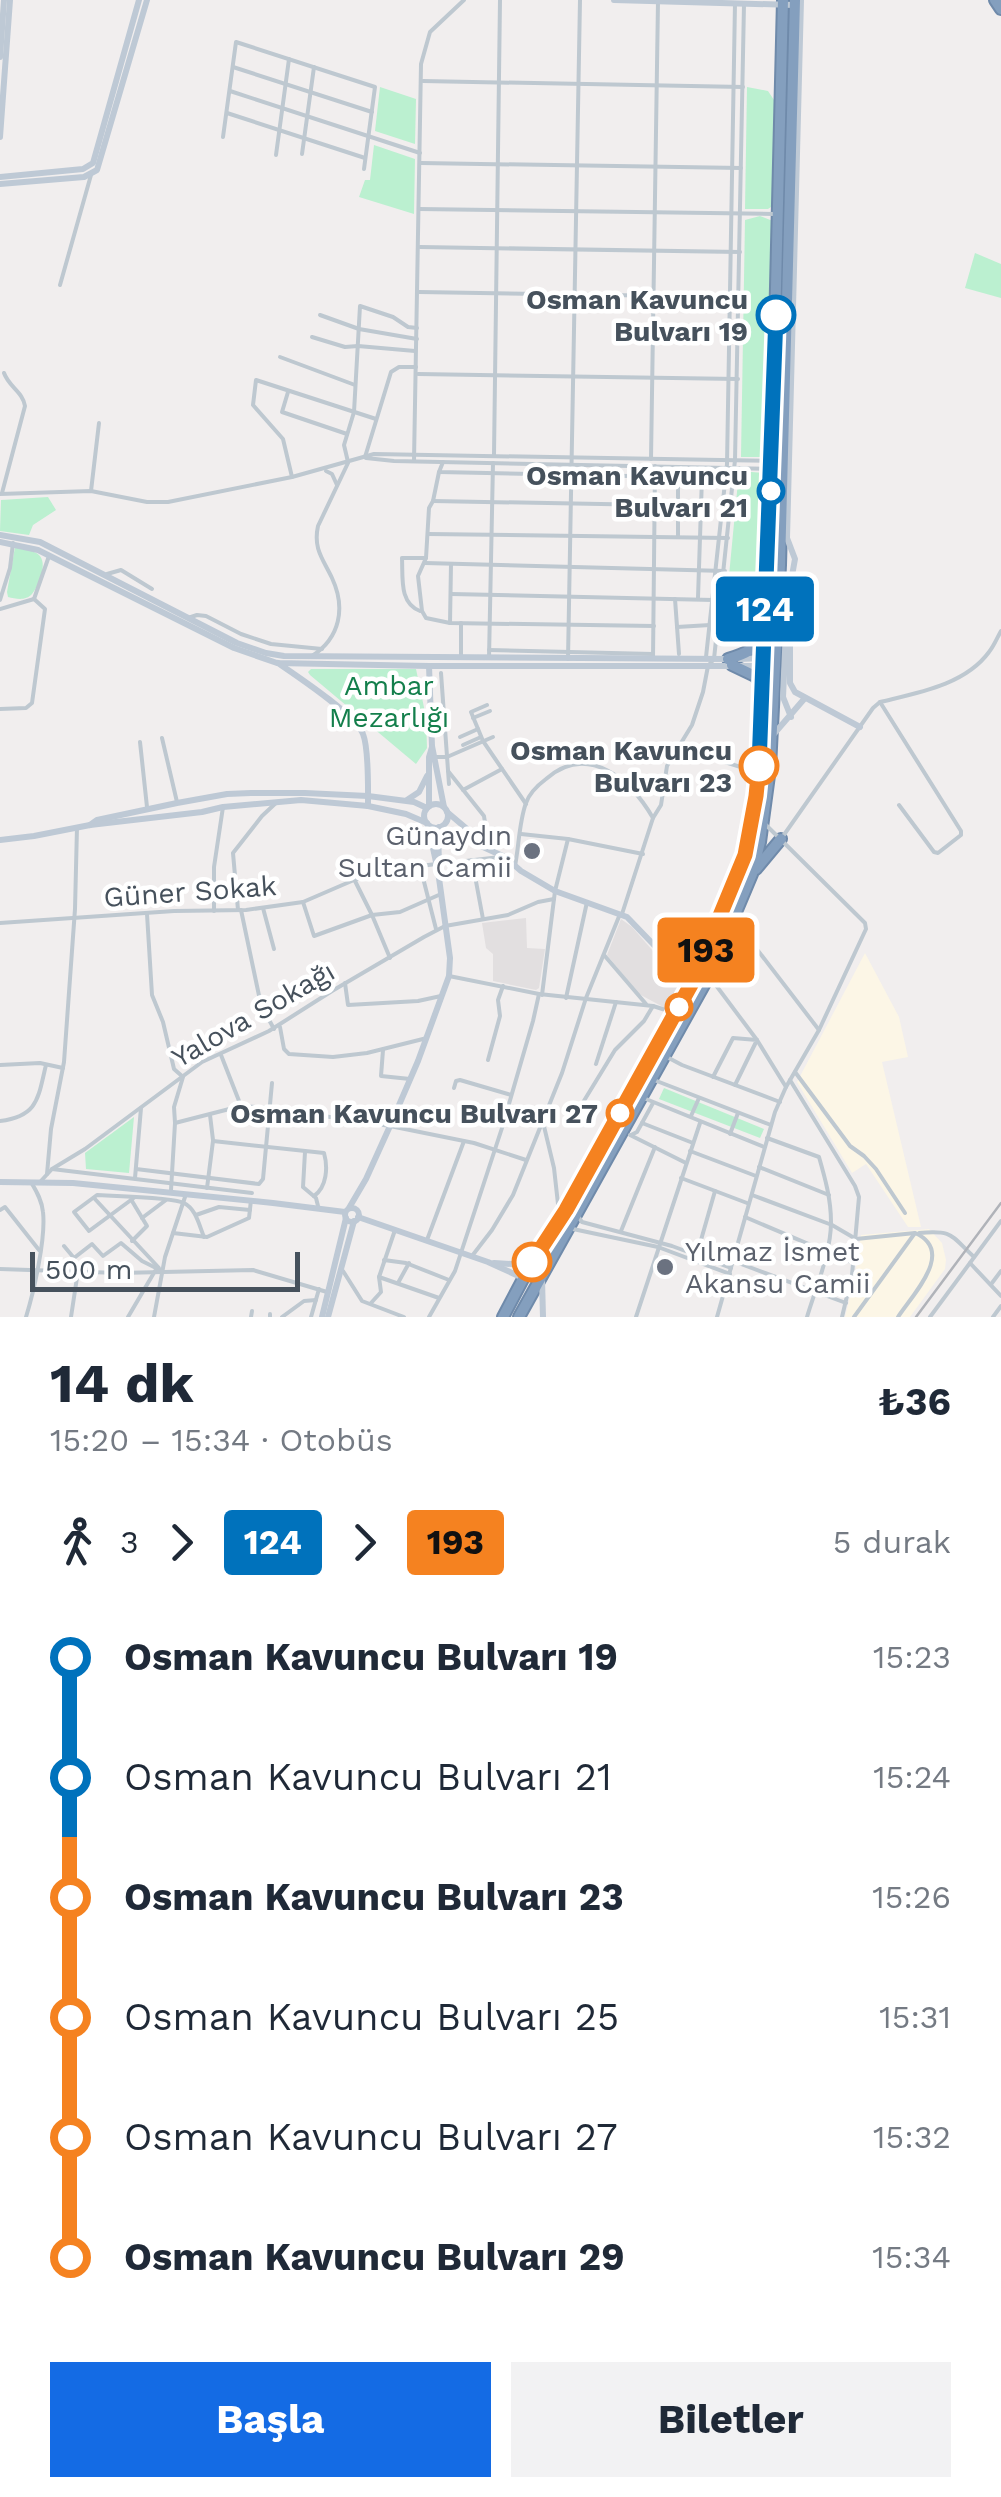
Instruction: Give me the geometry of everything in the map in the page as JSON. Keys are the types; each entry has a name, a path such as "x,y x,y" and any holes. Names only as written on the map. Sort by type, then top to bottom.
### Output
{"highway":[{"path":"995,0 1001,9"},
{"path":"519,1317 569,1230 571,1212 693,981 745,855 756,796 762,686 789,565 796,36 791,2"},
{"path":"502,1317 530,1265 626,1134 641,1097 709,976 752,874 763,822 772,736 770,661 764,622 778,214 791,2"},
{"path":"730,662 754,648 764,622"},
{"path":"730,662 755,676 762,686"},
{"path":"752,874 781,839"},
{"path":"672,1043 675,1024 694,989 693,981"},
{"path":"530,1265 541,1279"},
{"path":"523,1278 541,1279"}],"street":[{"path":"0,57 7,0"},
{"path":"0,137 7,0"},
{"path":"0,181 83,170 93,163 139,0"},
{"path":"60,285 91,175 102,159 146,0"},
{"path":"414,458 422,57 428,34 464,0"},
{"path":"489,654 500,0"},
{"path":"568,656 580,0"},
{"path":"614,0 791,2"},
{"path":"651,460 658,0"},
{"path":"709,662 728,460 734,87 740,3"},
{"path":"472,1256 502,1216 562,1073 586,998 661,805 667,766 699,704 709,662 735,468 743,87 740,3"},
{"path":"223,137 236,42 375,87 364,170"},
{"path":"276,154 289,59"},
{"path":"232,67 372,112"},
{"path":"302,154 314,67"},
{"path":"421,81 743,87"},
{"path":"229,91 420,153"},
{"path":"226,113 366,158"},
{"path":"420,163 741,168"},
{"path":"0,181 91,175"},
{"path":"419,208 778,214"},
{"path":"418,247 740,252"},
{"path":"418,292 739,297"},
{"path":"303,664 336,632 338,609 333,580 318,553 316,536 348,463 344,445 354,412 360,306 417,328"},
{"path":"320,315 358,329 417,339"},
{"path":"312,337 345,347 416,351"},
{"path":"280,357 355,386"},
{"path":"364,458 392,372 398,368 495,375 738,379"},
{"path":"4,374 25,406 1,494 90,491 162,502 292,477 374,454 442,462 494,460"},
{"path":"292,477 283,439 252,403 256,380 376,418"},
{"path":"288,391 282,412 347,434"},
{"path":"90,491 99,423"},
{"path":"414,458 735,460 772,465"},
{"path":"572,461 735,468 772,465"},
{"path":"442,462 434,501 428,508 425,560 418,576 422,611 428,620 654,626"},
{"path":"653,656 655,466"},
{"path":"322,469 332,474 337,485"},
{"path":"439,472 726,478"},
{"path":"678,477 678,537"},
{"path":"698,600 702,478"},
{"path":"434,501 654,505"},
{"path":"428,534 728,538"},
{"path":"0,538 40,542 237,643 266,653 309,657 653,656 709,662"},
{"path":"0,538 49,555 234,648 277,662 429,666 770,661"},
{"path":"0,600 13,543"},
{"path":"34,598 49,555"},
{"path":"422,611 406,601 402,558 452,564 724,571"},
{"path":"450,623 452,564"},
{"path":"789,565 782,692 791,717"},
{"path":"106,575 120,570 152,589"},
{"path":"451,594 712,600"},
{"path":"0,609 34,598"},
{"path":"0,708 26,708 32,703 45,608 34,598"},
{"path":"675,599 679,654"},
{"path":"188,618 203,615 271,644 322,649"},
{"path":"787,620 790,685 795,692 860,727"},
{"path":"461,623 462,658"},
{"path":"677,627 710,625"},
{"path":"781,839 872,708 880,702 940,686 962,674 978,664 1001,631"},
{"path":"277,662 362,730 368,801"},
{"path":"429,666 432,746 428,807 424,814 438,866"},
{"path":"442,673 449,784"},
{"path":"772,736 805,698"},
{"path":"880,702 961,835 936,852 899,805"},
{"path":"488,708 471,712 473,718 482,739 526,804"},
{"path":"773,712 782,719 791,717"},
{"path":"460,737 478,729"},
{"path":"463,744 493,737"},
{"path":"162,738 177,803"},
{"path":"436,757 447,757 482,739"},
{"path":"140,742 148,810"},
{"path":"432,746 446,810 446,822 439,827"},
{"path":"679,748 747,769"},
{"path":"515,866 526,804 535,789 554,772 571,764 585,764 624,780 653,818"},
{"path":"463,790 502,769"},
{"path":"406,801 419,792 429,770"},
{"path":"448,770 484,816 488,846"},
{"path":"90,825 97,820 226,794 305,792 368,801 505,856 555,895 621,914 693,981"},
{"path":"0,840 277,802 406,801 428,807 437,804 495,852"},
{"path":"277,802 262,816 232,859 261,1004 277,1027 284,1049 288,1054 333,1057 383,1050 427,1038"},
{"path":"214,910 214,867 223,808"},
{"path":"717,1317 766,1138 786,1087 819,1030 866,925 763,822"},
{"path":"47,1174 63,1068 77,827"},
{"path":"439,827 441,928"},
{"path":"521,834 568,838 643,854"},
{"path":"429,1317 455,1271 533,1021 568,838"},
{"name":"Güner Sokak","path":"0,923 263,908 303,902 384,871 505,856"},
{"path":"472,860 482,919"},
{"path":"325,1317 328,1292 352,1215 449,976 450,958 420,866"},
{"path":"354,880 390,958"},
{"path":"303,902 314,936 372,914 400,912 440,894"},
{"path":"441,928 508,914 555,895"},
{"path":"566,998 587,902"},
{"path":"263,908 274,948"},
{"path":"142,1218 169,1192 174,1108 183,1077 174,1069 152,995 146,914"},
{"path":"733,919 819,1030"},
{"name":"Yalova Sokağı","path":"36,1182 202,1062 277,1027 441,928"},
{"path":"604,954 650,1006"},
{"path":"449,976 566,998 650,1006 675,1014"},
{"path":"709,976 758,1040 786,1087"},
{"path":"345,983 348,1005 443,996"},
{"path":"488,1060 500,1016 498,1000 503,986"},
{"path":"596,1064 616,1002"},
{"path":"571,1122 615,1050 644,1020 650,1006"},
{"path":"714,1077 732,1038 758,1040"},
{"path":"735,1085 758,1040"},
{"path":"383,1050 381,1076 410,1080"},
{"path":"220,1053 241,1106"},
{"path":"665,1056 780,1102"},
{"path":"0,1065 46,1064 63,1068"},
{"path":"0,1121 33,1108 46,1064"},
{"path":"795,1072 850,1146 876,1169 905,1213"},
{"path":"652,1079 771,1126"},
{"path":"454,1088 458,1080 510,1095"},
{"path":"790,1080 855,1186 860,1201 854,1263 842,1317"},
{"path":"136,1169 259,1184 263,1179 272,1083"},
{"path":"641,1097 764,1147"},
{"path":"690,1118 699,1098"},
{"path":"626,1134 637,1132 654,1102"},
{"path":"176,1123 241,1106 270,1108 464,1141 526,1160"},
{"path":"135,1180 141,1108"},
{"path":"730,1134 738,1113"},
{"path":"207,1188 213,1141 210,1115"},
{"path":"542,1118 558,1204 582,1222 730,1271"},
{"path":"642,1123 693,1143"},
{"path":"636,1317 700,1123"},
{"path":"626,1134 686,1163"},
{"path":"766,1138 819,1157 829,1195 832,1225 807,1317"},
{"path":"213,1141 324,1152 324,1182 314,1196"},
{"path":"426,1240 464,1141"},
{"path":"621,1232 655,1147"},
{"path":"690,1151 756,1176"},
{"path":"305,1152 304,1187 316,1198 318,1208"},
{"path":"758,1167 829,1195"},
{"path":"52,1170 135,1180 184,1198 251,1197"},
{"path":"681,1178 749,1204"},
{"path":"0,1182 169,1192"},
{"path":"26,1317 40,1250 43,1209 36,1182"},
{"path":"133,1199 89,1232 74,1212 96,1194 133,1199 207,1188 352,1215 472,1256 523,1278"},
{"path":"696,1258 715,1191"},
{"path":"751,1194 832,1225 856,1239 951,1234 1001,1296"},
{"path":"93,1197 159,1271"},
{"path":"172,1233 207,1237 250,1218 251,1197"},
{"path":"184,1198 204,1236"},
{"path":"154,1317 159,1271 184,1198"},
{"path":"132,1241 147,1226 133,1199"},
{"path":"0,1210 5,1208 40,1250"},
{"path":"196,1215 219,1208 250,1210"},
{"path":"325,1317 352,1215"},
{"path":"745,1217 854,1263"},
{"path":"930,1317 1001,1221"},
{"path":"370,1304 381,1292 379,1277 395,1230"},
{"path":"569,1230 659,1245"},
{"path":"854,1317 915,1233"},
{"path":"898,1317 933,1264 929,1242 915,1233"},
{"path":"64,1246 74,1258 92,1244 103,1256 121,1243 159,1271"},
{"path":"384,1260 409,1264 450,1280"},
{"path":"733,1261 846,1303"},
{"path":"488,1262 530,1265"},
{"path":"398,1284 409,1264"},
{"path":"340,1266 362,1301 404,1317"},
{"path":"0,1268 254,1270 328,1292"},
{"path":"71,1317 78,1270"},
{"path":"128,1317 159,1271"},
{"path":"990,1285 1001,1271"},
{"path":"379,1277 439,1298"},
{"path":"541,1279 543,1317"},
{"path":"311,1317 318,1289"},
{"path":"282,1317 304,1301 316,1300"},
{"path":"993,1317 1001,1306"}],"shaded area":[{"path":"526,918 527,948 545,949 536,990 493,981 493,954 486,948 482,923"},
{"path":"621,919 682,981 665,1008 639,994 607,955"},
{"path":"865,953 899,1017 908,1057 882,1062 921,1227 908,1227 866,1164 852,1173 797,1082"},
{"path":"929,1229 942,1243 945,1269 910,1317 845,1317 861,1235"}],"green space":[{"path":"380,87 416,99 415,144 375,131"},
{"path":"747,87 768,91 776,103 774,205 768,209 745,209"},
{"path":"374,145 415,159 414,214 359,197 365,180 370,180"},
{"path":"760,216 773,221 766,457 741,457 745,220"},
{"path":"975,253 1001,264 1001,298 965,288"},
{"path":"739,471 765,473 761,599 756,607 743,612 735,632 724,628"},
{"path":"48,497 56,510 33,525 29,535 0,531 1,500"},
{"path":"15,547 37,553 43,563 37,586 24,599 8,597 7,592"},
{"name":"Ambar Mezarlığı","path":"311,669 416,669 426,717 427,748 416,764 310,675"},
{"path":"664,1088 764,1129 760,1138 659,1099"},
{"path":"134,1117 129,1173 86,1169 85,1153"}],"railway":[{"path":"916,1317 1001,1203"}],"bus line":[{"name":"124","path":"759,766 776,315"},
{"name":"193","path":"532,1262 566,1210 693,981 745,855 759,766"}],"place":[{"name":"Osman Kavuncu Bulvarı 19","path":"776,315"},
{"name":"Osman Kavuncu Bulvarı 21","path":"771,491"},
{"name":"Osman Kavuncu Bulvarı 23","path":"759,766"},
{"name":"Günaydın Sultan Camii","path":"532,851"},
{"name":"Osman Kavuncu Bulvarı 27","path":"620,1113"},
{"name":"Yılmaz İsmet Akansu Camii","path":"665,1267"}]}
